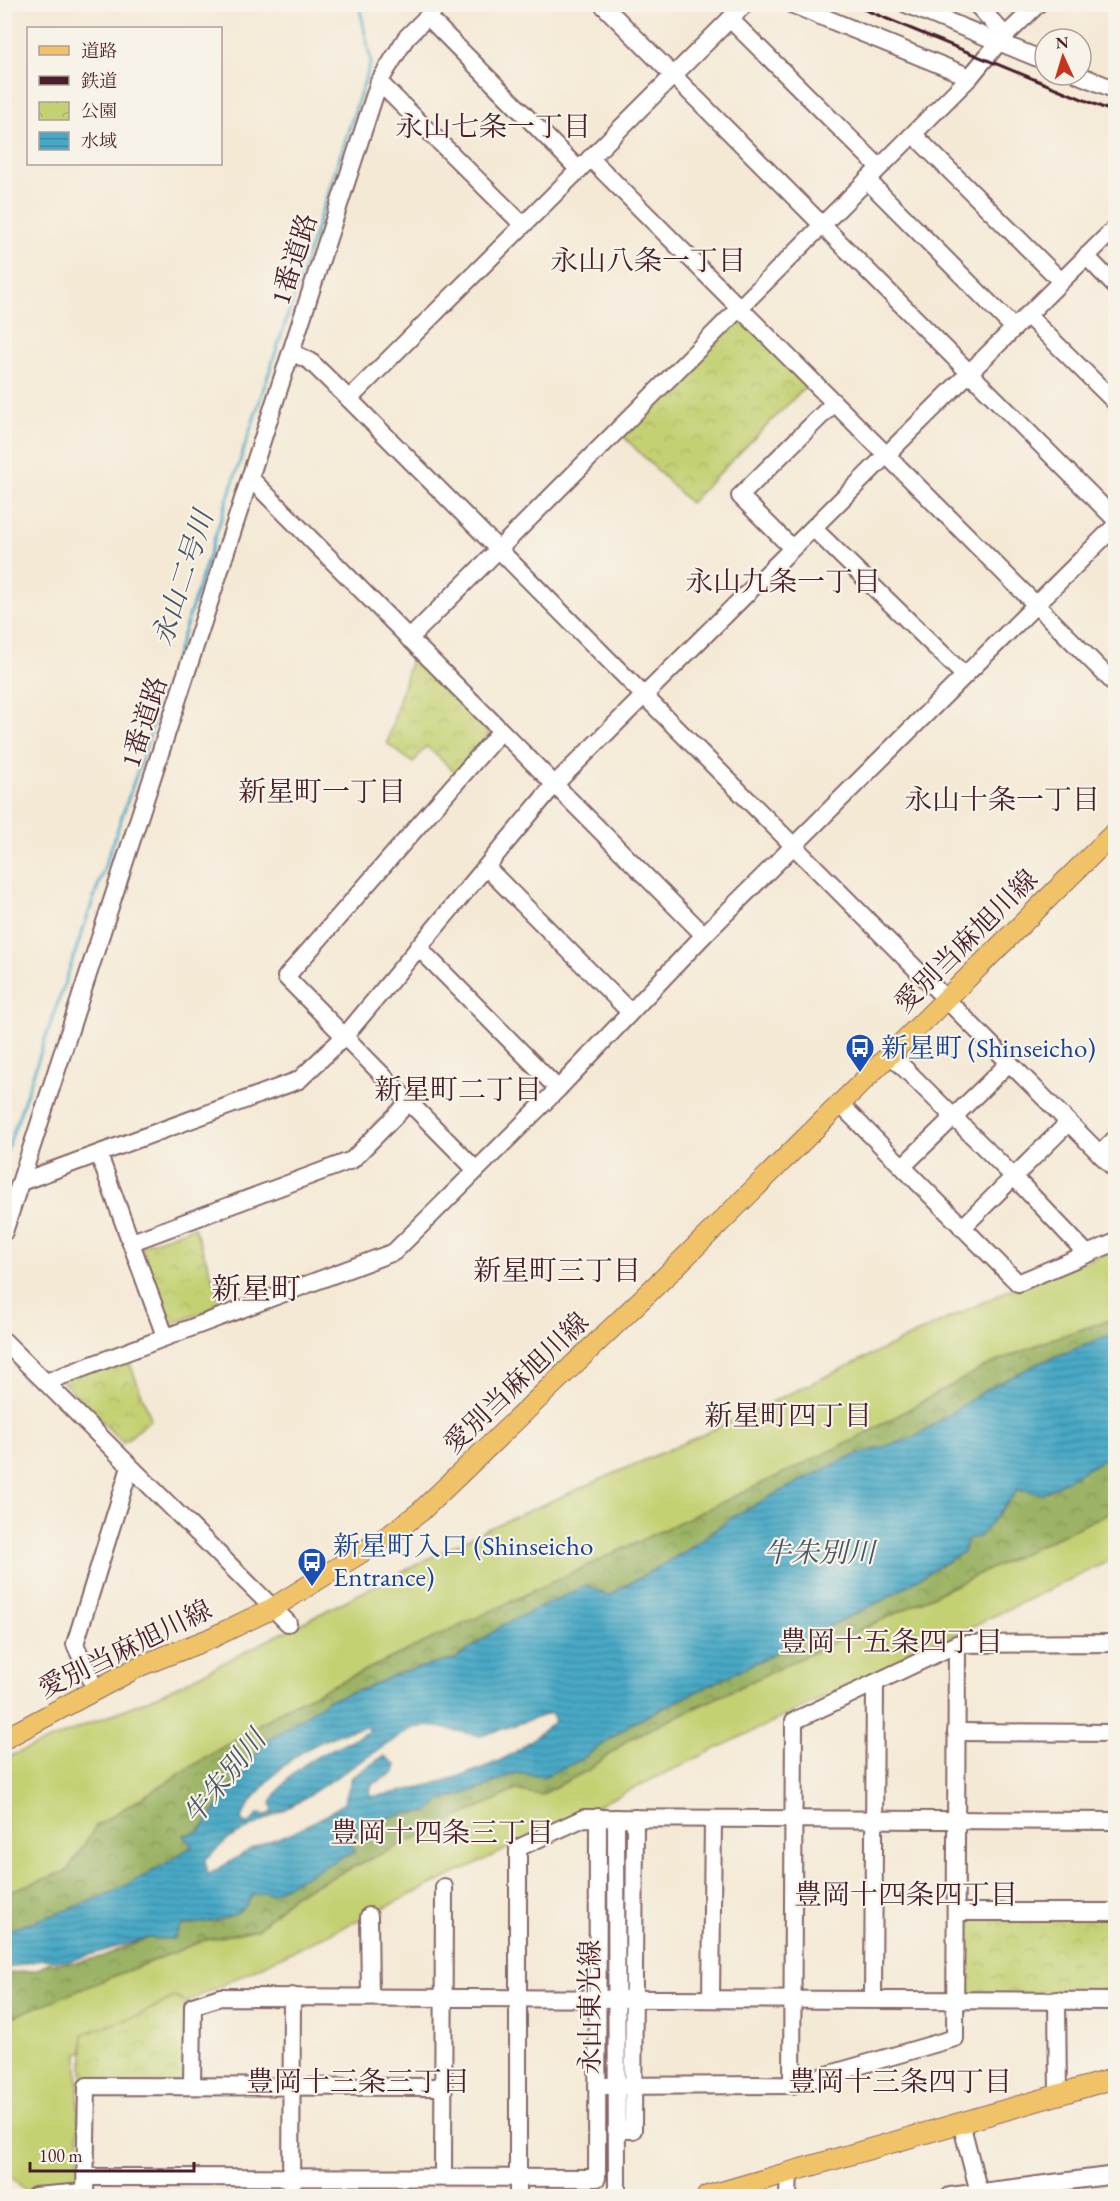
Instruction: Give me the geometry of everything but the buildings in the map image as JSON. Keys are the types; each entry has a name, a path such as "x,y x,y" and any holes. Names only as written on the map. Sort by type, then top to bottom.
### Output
{"main road":[{"name":"愛別当麻旭川線","path":"4,1739 140,1666 209,1639 271,1609 391,1534 445,1490 1116,831"},
{"path":"707,2196 1116,2078"}],"street":[{"name":"1番道路","path":"4,1232 379,82 406,38 440,4"},
{"path":"602,4 1116,520"},
{"path":"349,399 745,4"},
{"path":"791,4 970,77"},
{"path":"906,4 1003,39 1033,55"},
{"path":"976,4 1003,39"},
{"path":"410,639 879,167 914,135 1038,4"},
{"path":"428,17 740,309 1116,686"},
{"path":"730,19 879,167"},
{"path":"1093,81 1116,90"},
{"path":"379,82 523,225"},
{"path":"914,135 1061,281"},
{"path":"867,180 1014,327"},
{"path":"21,1182 299,1080 344,1036 554,785 1116,227"},
{"path":"1086,256 1116,286"},
{"path":"1027,315 1116,403"},
{"path":"291,352 310,361 349,399 1116,1170"},
{"path":"792,548 740,496 834,403"},
{"path":"250,478 704,935"},
{"path":"46,1382 394,1252 558,1089 704,935 1116,525"},
{"path":"813,528 964,675"},
{"path":"475,1169 286,977 501,731"},
{"path":"486,867 630,1012"},
{"path":"418,947 558,1089"},
{"path":"890,1054 1014,1177 1087,1254"},
{"path":"903,1166 1009,1063"},
{"path":"132,1242 352,1160 408,1103"},
{"path":"840,1104 1018,1283 1116,1242"},
{"path":"962,1228 1068,1123"},
{"path":"1100,1154 1116,1138"},
{"path":"99,1155 165,1336"},
{"path":"4,1341 271,1609 288,1623"},
{"path":"95,1689 75,1644 130,1467"},
{"path":"792,2085 794,1721 957,1644 1116,1643"},
{"path":"597,2086 792,2085 956,2038 957,1644"},
{"path":"873,1998 875,1683"},
{"path":"956,1732 1116,1733"},
{"path":"518,2196 518,1848 584,1818 598,1817 793,1821 1116,1821"},
{"path":"35,2196 86,2188 291,2177 597,2178 598,1817"},
{"name":"永山東光線","path":"616,1818 617,2196"},
{"path":"616,2130 633,2130 635,1818"},
{"path":"711,1998 713,1820"},
{"path":"443,2177 444,1887"},
{"path":"598,1907 634,1907"},
{"path":"956,1912 1116,1912"},
{"path":"369,1916 370,1997"},
{"path":"291,2196 292,1996"},
{"path":"192,2086 193,2006 220,1997 873,1998 1116,2001"},
{"path":"1058,2000 1058,2095"},
{"path":"86,2188 87,2086 444,2087"},
{"path":"961,2123 980,2195"},
{"path":"788,2196 789,2172"},
{"path":"950,2196 980,2195 1116,2175"}],"green space":[{"path":"741,318 809,383 690,503 623,436"},
{"path":"412,655 490,734 455,772 426,746 413,763 387,743"},
{"path":"194,1227 223,1305 169,1325 141,1246"},
{"path":"1115,1250 1115,1318 1049,1340 984,1367 856,1439 287,1707 96,1826 67,1871 5,1893 5,1758 160,1695 485,1530 702,1435 1009,1290"},
{"path":"1115,1318 1115,1333 1037,1364 989,1388 913,1438 847,1458 733,1517 686,1551 608,1596 587,1585 503,1625 455,1659 402,1672 366,1688 328,1700 264,1743 200,1831 184,1835 192,1846 147,1875 102,1896 5,1931 4,1893 67,1871 96,1826 287,1707 856,1439 984,1367 1049,1340"},
{"path":"127,1356 151,1419 123,1443 61,1380"},
{"path":"1115,1453 1115,1510 629,1739 590,1769 540,1795 516,1790 294,1895 257,1929 202,1941 5,2020 4,1974 37,1970 48,1963 73,1963 101,1957 147,1938 173,1939 181,1926 233,1915 252,1896 354,1852 351,1843 365,1821 428,1812 440,1801 477,1790 516,1773 528,1774 604,1744 629,1725 885,1599 963,1552 968,1538 995,1518 1018,1490 1043,1494"},
{"path":"1115,1510 1115,1558 78,2054 79,2184 25,2190 5,2171 4,2020 202,1941 257,1929 294,1895 516,1790 541,1795 590,1769 629,1739"},
{"path":"956,1912 1115,1912 1115,2001 956,1999"},
{"path":"174,1997 193,2006 192,2086 87,2086 83,2078 83,2034 137,2016"}],"water":[{"name":"牛朱別川","path":"1115,1333 1115,1453 1043,1494 1018,1490 979,1537 968,1539 963,1552 885,1599 629,1725 581,1760 543,1777 516,1773 477,1790 440,1801 428,1812 365,1821 351,1843 355,1851 270,1894 265,1892 252,1896 247,1905 231,1916 181,1926 173,1939 147,1938 69,1961 42,1959 5,1969 5,1931 124,1886 192,1846 184,1835 200,1831 264,1743 328,1700 366,1688 402,1672 455,1659 503,1625 587,1585 608,1596 686,1551 733,1517 773,1495 847,1458 913,1438 989,1388 1037,1364","holes":["551,1713 555,1721 503,1759 438,1783 370,1797 371,1785 394,1773 396,1765 384,1756 352,1777 344,1803 327,1815 289,1834 258,1845 208,1875 205,1860 228,1839 295,1804 412,1728 432,1726 481,1736","365,1727 371,1730 303,1765 271,1802 273,1812 267,1815 258,1814 250,1823 244,1824 241,1817 253,1799 293,1758 326,1740"]}],"waterway":[{"name":"永山二号川","path":"4,1159 150,735 371,62 359,4"}],"railway":[{"path":"851,4 1116,113"}],"place":[{"name":"新星町 (Shinseicho)","path":"860,1074"},
{"name":"新星町入口 (Shinseicho Entrance)","path":"312,1588"}],"district":[{"name":"永山七条一丁目","path":"493,126"},
{"name":"永山八条一丁目","path":"648,260"},
{"name":"永山九条一丁目","path":"783,581"},
{"name":"新星町一丁目","path":"322,791"},
{"name":"永山十条一丁目","path":"1002,799"},
{"name":"新星町二丁目","path":"458,1089"},
{"name":"新星町三丁目","path":"557,1270"},
{"name":"新星町","path":"256,1289"},
{"name":"新星町四丁目","path":"788,1415"},
{"name":"豊岡十五条四丁目","path":"891,1641"},
{"name":"豊岡十四条三丁目","path":"442,1832"},
{"name":"豊岡十四条四丁目","path":"906,1894"},
{"name":"豊岡十三条三丁目","path":"358,2081"},
{"name":"豊岡十三条四丁目","path":"900,2081"}]}
